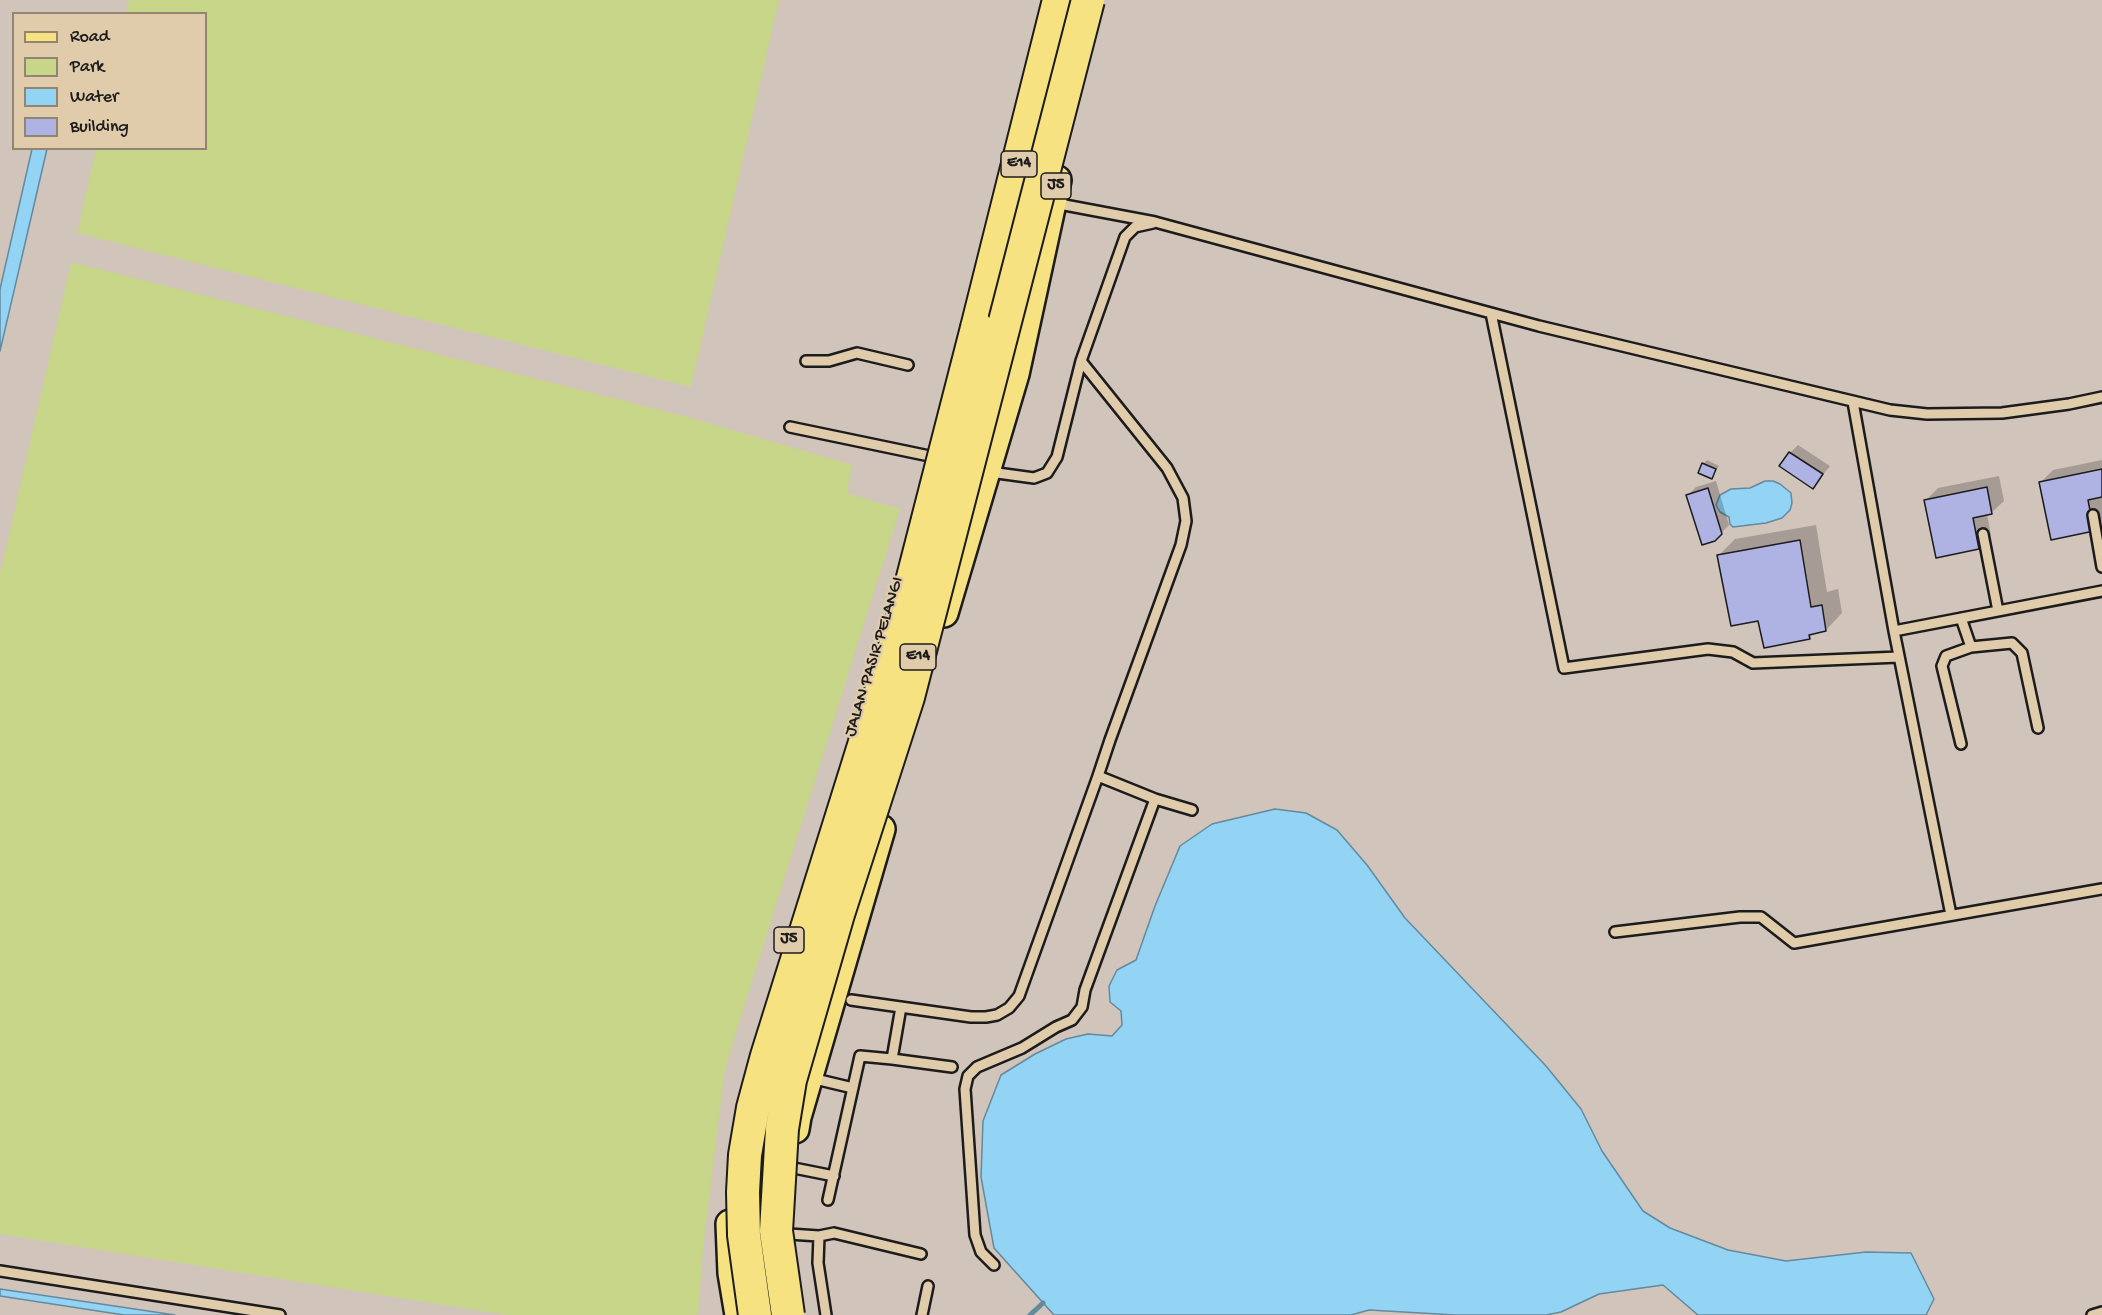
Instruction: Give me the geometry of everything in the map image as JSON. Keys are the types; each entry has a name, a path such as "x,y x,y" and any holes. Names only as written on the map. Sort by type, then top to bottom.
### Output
{"highway":[{"name":"E14","path":"743,1315 745,1155 753,1108 770,1045 897,640 1059,0"},
{"name":"E14","path":"788,1315 776,1231 782,1129 790,1080 838,914 908,697 1088,0"}],"main road":[{"name":"JALAN PASIR PELANGI","path":"743,1315 732,1273 730,1229 730,1185 736,1119 799,903 867,688 933,456 1050,0"},
{"name":"J5","path":"801,1315 789,1234 789,1167 797,1117 1015,374 1051,203 1103,0"}],"lane":[{"path":"1051,203 1155,222 1491,313 1890,410 1927,414 1975,414 2030,410 2102,397"},
{"path":"790,427 933,456 987,471 1034,478 1047,473 1057,458 1081,361 1125,237 1135,227 1155,222"},
{"path":"1491,313 1564,668 1708,649 1733,652 1753,663 1899,657"},
{"path":"806,361 828,362 857,353 908,365"},
{"path":"851,1000 986,1017 997,1015 1009,1008 1019,996 1181,545 1186,521 1184,498 1167,468 1081,361"},
{"path":"1853,402 1894,631 1951,915"},
{"path":"2093,516 2102,567"},
{"path":"1983,534 1998,611"},
{"path":"1894,631 2102,591"},
{"path":"1961,618 1971,647"},
{"path":"1961,744 1942,666 1946,656 1971,647 2012,643 2022,653 2038,728"},
{"path":"1098,776 1155,799 1192,810"},
{"path":"994,1265 981,1252 975,1235 965,1089 968,1076 977,1067 1022,1048 1072,1020 1082,1007 1085,990 1155,799"},
{"path":"1615,932 1740,916 1761,917 1794,943 2102,889"},
{"path":"892,1059 901,1007"},
{"path":"828,1200 860,1056 952,1067"},
{"path":"809,1077 853,1088"},
{"path":"789,1167 834,1176"},
{"path":"789,1234 819,1236 834,1233 921,1254"},
{"path":"819,1236 818,1263 826,1315"},
{"path":"0,1271 280,1315"},
{"path":"922,1315 928,1286"},
{"path":"2092,1315 2102,1312"}],"green space":[{"path":"129,0 779,0 691,387 77,233 96,150 207,150 207,12 126,12"},
{"path":"71,262 684,416 852,465 847,493 900,509 725,1068 703,1249 698,1315 506,1315 0,1234 0,574"}],"water":[{"path":"32,150 47,150 0,351 0,289"},
{"path":"1765,481 1780,484 1791,493 1790,510 1782,518 1766,523 1733,527 1729,517 1720,512 1716,505 1720,495 1731,489 1750,488"},
{"path":"1275,809 1306,813 1337,830 1367,865 1405,918 1546,1066 1581,1109 1602,1151 1643,1211 1670,1228 1728,1250 1786,1261 1866,1252 1911,1253 1934,1299 1926,1315 1698,1315 1663,1285 1599,1294 1561,1312 1546,1315 1455,1315 1369,1310 1351,1315 1054,1315 994,1248 981,1177 983,1121 1001,1075 1035,1054 1066,1039 1088,1034 1112,1036 1122,1025 1121,1011 1110,1002 1109,986 1117,970 1136,960 1180,846 1212,824"},
{"path":"0,1289 175,1315 124,1315 0,1296"}],"building":[{"path":"1789,452 1823,474 1813,489 1779,466"},
{"path":"1702,463 1716,469 1712,479 1698,473"},
{"path":"2102,469 2102,497 2088,500 2094,531 2051,540 2039,482"},
{"path":"1987,487 1992,514 1973,518 1979,549 1936,558 1924,500"},
{"path":"1708,488 1722,534 1715,541 1702,545 1686,495"},
{"path":"1800,540 1811,607 1822,605 1826,631 1809,635 1810,639 1764,648 1758,621 1731,626 1717,555"}],"waterway":[{"path":"1030,1315 1043,1303"}]}
